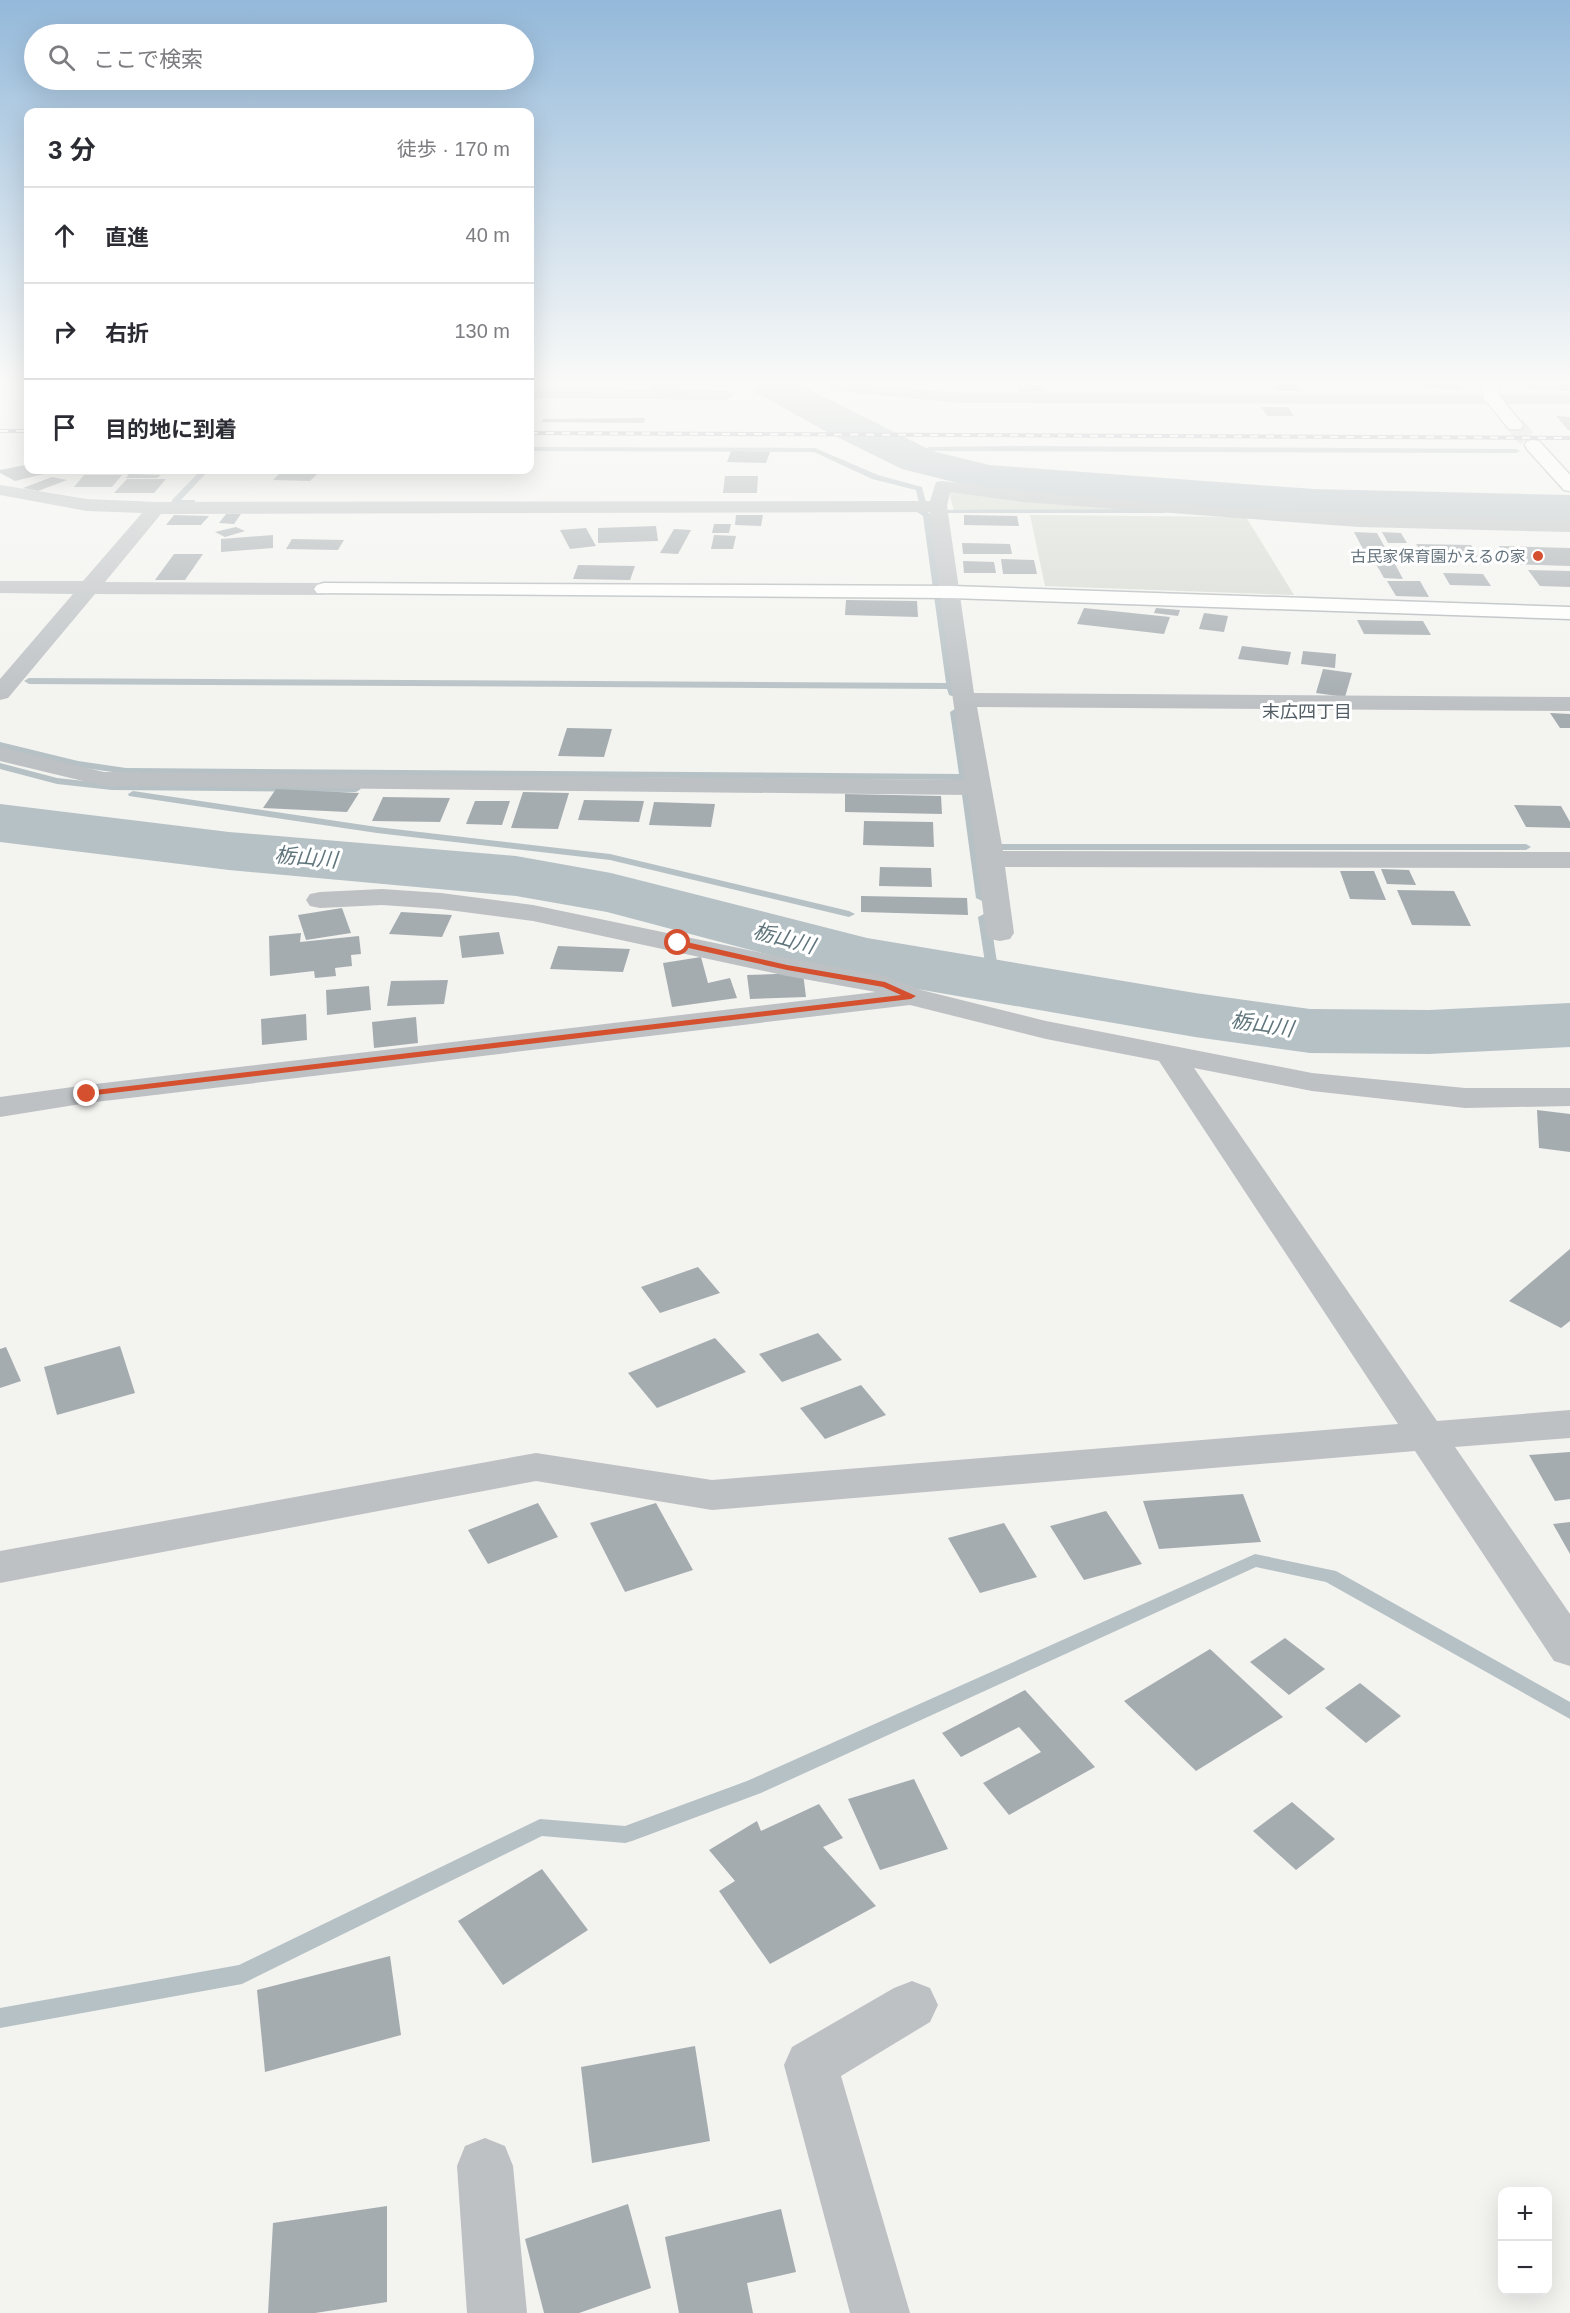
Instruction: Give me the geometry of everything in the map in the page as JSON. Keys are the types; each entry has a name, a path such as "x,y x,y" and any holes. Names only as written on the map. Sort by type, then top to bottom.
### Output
{"street":[{"path":"11,492 87,505 156,507 938,506"},
{"path":"941,492 938,506 951,592 963,700 980,788 1000,933"},
{"path":"986,492 1023,497 1359,521 1570,526"},
{"path":"0,693 156,507"},
{"path":"0,587 951,592 1570,613"},
{"path":"963,700 1570,704"},
{"path":"0,754 104,779 980,788"},
{"path":"991,859 1570,860"},
{"path":"320,900 382,897 429,900 533,913 787,967 885,985 911,996 1046,1030 1312,1082 1465,1098 1570,1097"},
{"path":"0,1107 87,1094 911,996"},
{"path":"1170,1055 1570,1649"},
{"path":"0,1566 537,1467 712,1495 1570,1424"},
{"path":"880,2313 811,2065 912,2005"},
{"path":"485,2166 497,2313"}],"shaded area":[{"path":"949,492 1151,511 954,511"},
{"path":"1030,515 1246,517 1294,595 1045,586"}],"building":[{"path":"115,492 155,492 154,493"},
{"path":"723,492 757,492 757,493"},
{"path":"226,514 241,514 234,524 219,523"},
{"path":"174,515 209,516 201,525 166,525"},
{"path":"736,515 763,515 761,526 735,525"},
{"path":"964,515 1017,516 1019,526 964,525"},
{"path":"714,524 731,524 729,533 712,533"},
{"path":"656,526 658,541 598,543 598,528"},
{"path":"236,527 245,531 225,537 215,532"},
{"path":"586,528 596,546 570,549 560,530"},
{"path":"674,529 691,530 678,554 660,553"},
{"path":"1354,532 1377,533 1388,553 1365,553"},
{"path":"1382,532 1401,533 1407,543 1388,543"},
{"path":"273,535 273,548 221,552 221,539"},
{"path":"714,535 736,536 733,549 711,549"},
{"path":"292,539 344,540 338,550 286,549"},
{"path":"962,543 1010,544 1012,554 963,554"},
{"path":"1416,544 1471,545 1479,557 1424,556"},
{"name":"古民家保育園かえるの家","path":"1499,546 1570,548 1570,566 1510,564"},
{"path":"174,554 203,554 185,580 155,580"},
{"path":"1001,559 1034,560 1037,574 1003,574"},
{"path":"963,561 994,562 996,573 964,573"},
{"path":"1376,564 1395,564 1403,579 1384,578"},
{"path":"578,565 635,566 630,580 573,579"},
{"path":"1528,570 1570,571 1570,587 1540,586"},
{"path":"1443,573 1483,574 1491,586 1450,585"},
{"path":"1387,581 1420,581 1429,597 1396,596"},
{"path":"846,600 917,601 918,617 845,615"},
{"path":"1084,608 1170,617 1164,634 1077,624"},
{"path":"1156,608 1180,610 1178,616 1154,613"},
{"path":"1204,613 1228,616 1224,632 1199,629"},
{"path":"1357,620 1423,621 1431,635 1364,634"},
{"path":"1242,646 1291,652 1288,665 1238,659"},
{"path":"1303,651 1336,654 1335,668 1301,664"},
{"path":"1323,669 1352,673 1345,697 1316,693"},
{"path":"1550,713 1570,714 1570,728 1560,728"},
{"path":"567,728 612,729 604,757 558,756"},
{"path":"276,789 359,793 347,812 263,808"},
{"path":"523,792 569,793 558,829 511,828"},
{"path":"845,794 941,796 942,814 845,812"},
{"path":"383,797 450,798 440,822 372,821"},
{"path":"584,800 644,801 639,822 578,820"},
{"path":"475,801 510,801 502,825 466,824"},
{"path":"654,802 715,804 711,827 649,825"},
{"path":"1514,805 1561,806 1570,822 1570,828 1526,827"},
{"path":"864,821 933,822 934,847 863,845"},
{"path":"880,867 931,868 932,887 879,886"},
{"path":"1381,869 1409,870 1416,885 1387,884"},
{"path":"1340,871 1374,871 1386,900 1350,899"},
{"path":"1397,890 1454,891 1471,926 1412,925"},
{"path":"861,896 967,898 968,915 861,912"},
{"path":"342,908 351,933 306,940 298,915"},
{"path":"401,912 452,915 442,937 389,934"},
{"path":"499,932 504,954 462,958 459,936"},
{"path":"301,933 300,942 359,936 361,954 351,955 352,966 335,968 336,976 315,978 314,971 270,976 269,936"},
{"path":"558,946 630,949 623,972 550,969"},
{"path":"701,957 708,983 730,978 737,998 672,1007 663,963"},
{"path":"803,973 806,997 750,999 747,975"},
{"path":"448,980 444,1004 387,1006 391,981"},
{"path":"369,986 371,1010 327,1015 326,990"},
{"path":"306,1014 307,1040 262,1045 261,1019"},
{"path":"416,1017 418,1043 374,1048 372,1022"},
{"path":"1537,1110 1570,1114 1570,1152 1539,1148"},
{"path":"1570,1249 1570,1321 1561,1328 1509,1301"},
{"path":"698,1267 720,1293 660,1313 641,1287"},
{"path":"818,1333 842,1360 782,1382 759,1354"},
{"path":"715,1338 746,1372 657,1408 628,1373"},
{"path":"120,1346 135,1393 57,1415 44,1367"},
{"path":"6,1347 21,1381 0,1388 0,1349"},
{"path":"861,1385 886,1415 825,1439 800,1408"},
{"path":"1570,1452 1570,1499 1555,1501 1529,1455"},
{"path":"1243,1494 1261,1542 1159,1549 1143,1501"},
{"path":"538,1503 558,1537 488,1564 468,1530"},
{"path":"656,1503 693,1570 625,1592 590,1523"},
{"path":"1106,1511 1142,1564 1084,1580 1050,1526"},
{"path":"1570,1522 1570,1554 1553,1524"},
{"path":"1004,1523 1037,1577 980,1593 948,1538"},
{"path":"1285,1638 1325,1669 1289,1695 1250,1662"},
{"path":"1210,1649 1283,1717 1196,1771 1124,1701"},
{"path":"1360,1683 1401,1716 1366,1743 1325,1708"},
{"path":"1025,1690 1095,1767 1009,1815 983,1783 1041,1752 1019,1727 961,1757 942,1733"},
{"path":"914,1779 948,1849 880,1870 848,1799"},
{"path":"1292,1802 1335,1839 1296,1870 1253,1831"},
{"path":"819,1804 843,1838 823,1847 876,1906 770,1964 719,1891 735,1881 709,1850 757,1821 761,1831"},
{"path":"542,1869 588,1930 503,1985 458,1921"},
{"path":"390,1956 401,2035 265,2072 257,1990"},
{"path":"695,2046 710,2141 592,2163 581,2067"},
{"path":"628,2204 651,2288 579,2313 544,2313 525,2239"},
{"path":"387,2206 387,2302 315,2313 268,2313 273,2223"},
{"path":"781,2209 796,2272 747,2283 753,2313 679,2313 665,2237"}],"waterway":[{"path":"184,492 175,502 192,502"},
{"path":"920,492 924,511"},
{"path":"1177,492 1313,502 1570,509"},
{"path":"931,511 1165,511 1179,493"},
{"path":"918,510 927,515 952,693"},
{"path":"29,681 951,686"},
{"path":"955,712 975,847"},
{"path":"0,745 78,764 126,771 964,777"},
{"path":"0,766 57,781 112,787 356,789"},
{"path":"133,794 377,830 610,857 849,914"},
{"name":"栃山川","path":"0,823 229,851 516,876 611,893 865,959 1195,1015 1310,1031 1429,1032 1570,1025"},
{"path":"975,847 1526,847"},
{"path":"975,847 982,898"},
{"path":"984,917 994,982"},
{"path":"0,2018 242,1974 540,1827 625,1835 754,1787 1255,1560 1330,1576 1570,1711"}],"place":[{"name":"古民家保育園かえるの家","path":"1538,556"}],"district":[{"name":"末広四丁目","path":"1307,712"}],"route":[{"path":"87,1094 911,996 885,985 787,967 678,943"}]}
